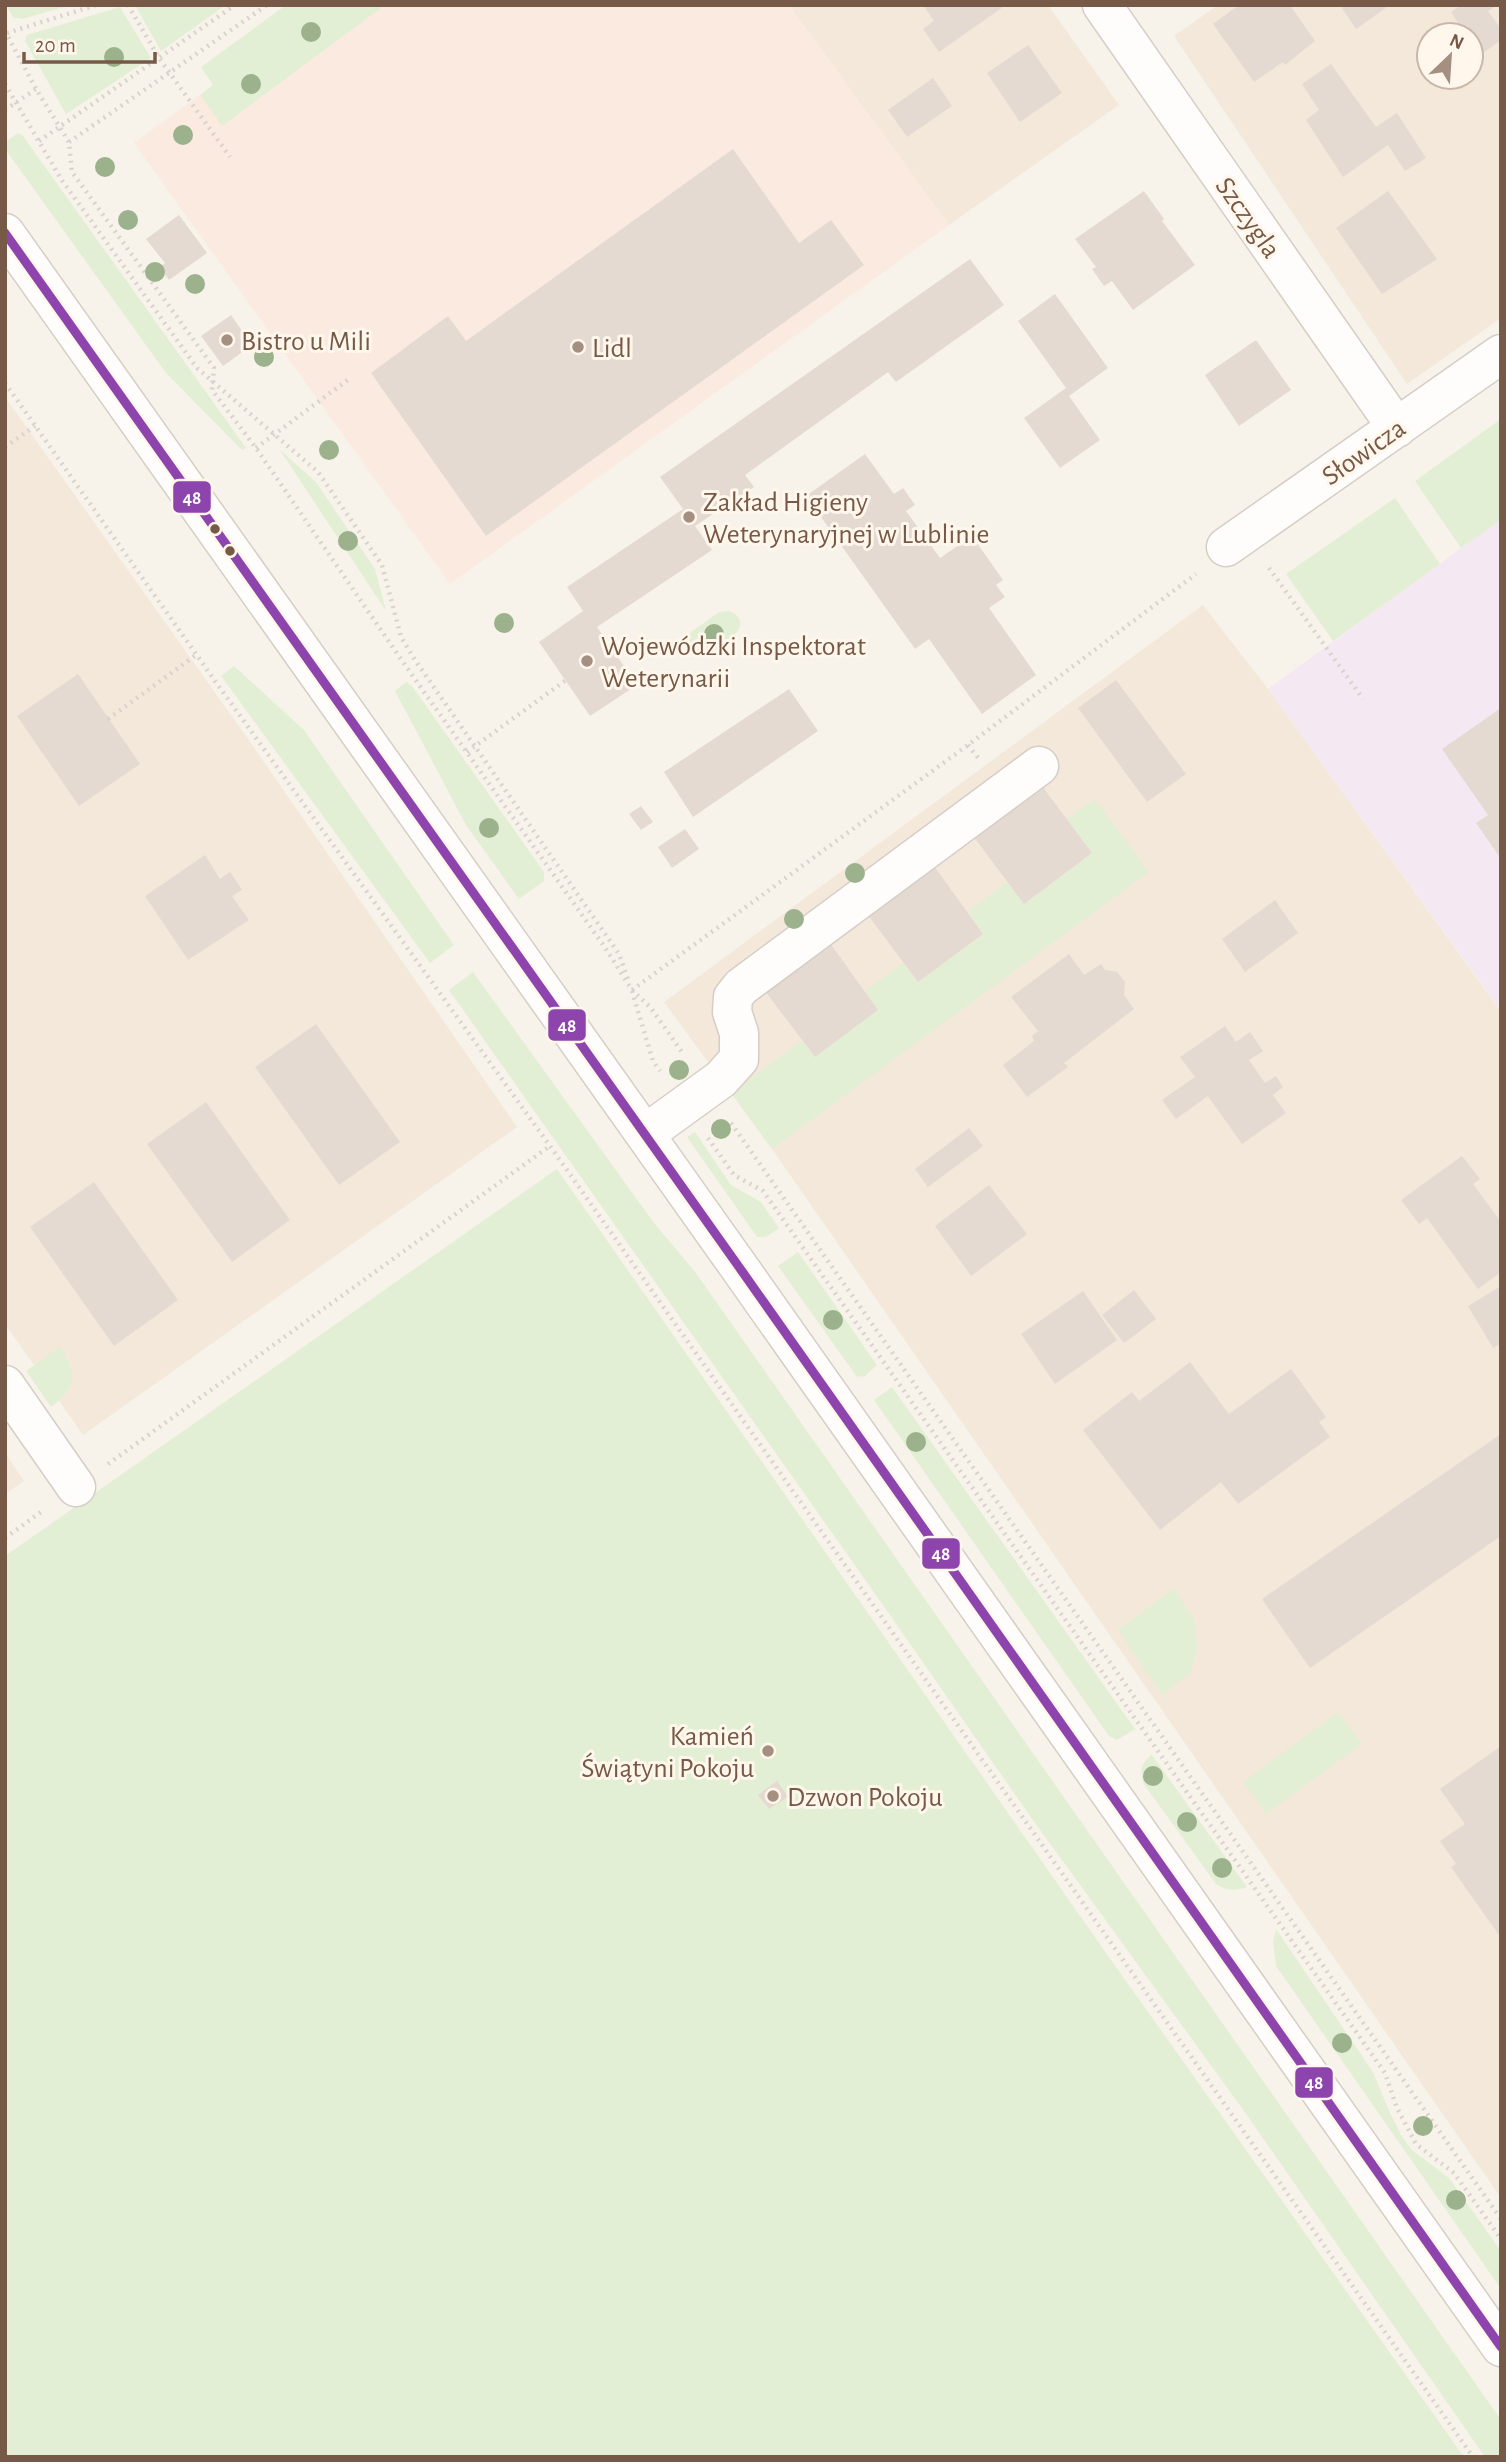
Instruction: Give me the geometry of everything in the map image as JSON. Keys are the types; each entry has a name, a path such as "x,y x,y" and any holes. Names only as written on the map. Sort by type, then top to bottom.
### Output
{"street":[{"name":"Szczygla","path":"1115,10 1397,428"},
{"path":"5,233 1501,2347"},
{"name":"Słowicza","path":"1213,559 1501,354"},
{"path":"645,1134 732,1070 740,1059 738,1033 732,1012 733,997 741,987 1039,766"},
{"path":"5,1385 76,1487"}],"path":[{"path":"96,5 6,32 36,89 69,142 72,172 215,368 212,390 256,448 632,990 651,1008 734,1175 763,1191 1385,2073 1397,2108 1416,2144 1454,2173 1501,2239"},
{"path":"128,5 169,73 230,157"},
{"path":"39,141 235,5"},
{"path":"69,142 267,5"},
{"path":"5,84 61,180 197,368 318,472 382,565 401,637 619,954 653,1061 696,1097 1501,2219"},
{"path":"5,110 36,89"},
{"path":"256,448 349,379"},
{"path":"5,383 196,655 550,1146 1473,2457"},
{"path":"5,447 35,426"},
{"path":"632,990 968,745 1213,559"},
{"path":"1268,566 1363,699"},
{"path":"108,719 196,655"},
{"path":"467,752 566,680"},
{"path":"968,745 985,766"},
{"path":"76,1487 550,1146"}],"shaded area":[{"path":"322,5 789,5 949,225 450,584 134,143"},
{"path":"789,5 1048,5 1119,105 949,225"},
{"path":"1218,5 1501,5 1501,318 1407,384 1174,36"},
{"path":"5,397 248,739 517,1127 83,1435 5,1324"},
{"path":"1501,519 1501,1011 1268,689"},
{"path":"1203,605 1268,689 1501,1012 1501,2198 772,1149 664,1002"},
{"path":"5,1453 24,1481 5,1494"}],"green space":[{"path":"71,5 22,19 13,17 7,7"},
{"path":"135,5 226,5 161,51"},
{"path":"286,5 385,5 222,126 200,95 213,85 201,67"},
{"path":"120,7 151,58 66,114 25,41 27,35"},
{"path":"18,133 23,136 246,448 242,450 166,373 5,149 5,142"},
{"path":"1501,419 1501,520 1461,548 1415,481"},
{"path":"280,450 316,482 375,569 386,611"},
{"path":"1395,498 1440,564 1333,641 1286,574"},
{"path":"729,611 740,620 735,635 710,656 696,655 688,646 690,633 719,612"},
{"path":"234,666 304,730 454,945 430,963 221,676"},
{"path":"406,682 412,686 544,872 544,881 519,899 466,825 395,691"},
{"path":"1095,799 1149,872 772,1149 731,1093 802,1041 815,1057 878,1010 865,991 903,963 918,982 983,934 967,912 1007,882 1024,904 1092,854 1067,819"},
{"path":"473,972 654,1223 696,1273 1501,2420 1501,2457 1485,2457 1244,2111 1030,1816 449,990"},
{"path":"695,1132 731,1185 761,1202 779,1228 766,1237 757,1237 687,1137"},
{"path":"557,1169 1099,1943 1464,2457 5,2457 5,1556"},
{"path":"798,1252 877,1365 865,1376 857,1377 778,1266"},
{"path":"60,1347 66,1356 72,1380 66,1393 51,1407 26,1371"},
{"path":"892,1387 1135,1729 1117,1740 1109,1736 874,1400"},
{"path":"1174,1589 1195,1621 1197,1650 1190,1673 1162,1695 1118,1630"},
{"path":"1338,1712 1362,1744 1266,1814 1243,1782"},
{"path":"1151,1755 1247,1887 1231,1890 1216,1884 1143,1783 1142,1768"},
{"path":"1276,1929 1373,2072 1401,2135 1412,2150 1449,2178 1501,2251 1501,2289 1276,1966 1273,1942"}],"building":[{"path":"923,5 1003,7 939,52 923,29 934,21"},
{"path":"1239,5 1290,5 1315,41 1285,65 1283,62 1254,82 1213,24"},
{"path":"1340,5 1390,5 1356,29"},
{"path":"1461,5 1497,5 1488,11 1501,29 1501,40 1485,51 1485,21 1457,21 1451,12"},
{"path":"1028,45 1062,93 1020,122 987,73"},
{"path":"1331,64 1376,127 1397,113 1426,158 1405,171 1388,145 1343,177 1306,120 1319,110 1302,84"},
{"path":"933,78 952,106 907,137 888,110"},
{"name":"Lidl","path":"733,149 799,243 831,220 864,265 486,536 371,373 448,316 466,341"},
{"path":"1144,191 1164,219 1162,221 1195,265 1133,310 1112,281 1104,286 1092,269 1096,267 1075,239"},
{"path":"1388,191 1437,259 1382,294 1336,228"},
{"path":"179,215 207,253 169,280 160,267 165,263 146,239"},
{"path":"970,259 1004,305 896,382 888,372 745,475 754,487 695,526 712,550 597,627 637,685 590,716 539,642 583,611 567,587 683,509 660,477"},
{"path":"1055,294 1108,368 1069,396 1100,440 1060,468 1024,418 1066,388 1018,321"},
{"name":"Bistro u Mili","path":"231,315 252,345 223,366 201,336"},
{"path":"1256,340 1291,390 1239,426 1205,375"},
{"path":"865,454 894,494 903,488 915,505 906,511 940,558 972,536 1003,580 996,585 1005,597 989,608 1036,675 982,714 929,639 915,649 806,496"},
{"path":"78,674 140,764 79,806 17,716"},
{"path":"1116,680 1186,774 1147,802 1078,708"},
{"path":"789,689 818,731 693,817 664,772"},
{"path":"1501,708 1501,859 1476,823 1488,815 1442,749"},
{"path":"1042,786 1092,853 1024,904 973,836"},
{"path":"641,806 653,822 641,830 629,814"},
{"path":"685,829 699,849 672,868 658,847"},
{"path":"205,855 220,879 230,872 242,890 232,896 249,920 188,960 145,896"},
{"path":"934,866 983,934 918,982 868,915"},
{"path":"1275,900 1298,933 1245,972 1222,939"},
{"path":"830,943 878,1010 815,1057 765,991"},
{"path":"1069,954 1084,975 1101,964 1105,970 1117,972 1125,982 1124,995 1134,1009 1064,1063 1068,1067 1027,1097 1003,1065 1034,1041 1032,1036 1038,1031 1011,997"},
{"path":"316,1024 400,1142 339,1185 255,1067"},
{"path":"1225,1026 1236,1042 1250,1032 1263,1051 1249,1060 1265,1083 1276,1076 1283,1087 1273,1095 1286,1113 1242,1144 1208,1096 1176,1119 1162,1100 1195,1077 1180,1057"},
{"path":"206,1102 290,1220 232,1262 147,1144"},
{"path":"969,1128 983,1146 928,1187 915,1169"},
{"path":"1462,1156 1480,1179 1473,1184 1501,1222 1501,1272 1478,1289 1427,1218 1419,1224 1401,1200"},
{"path":"94,1182 178,1300 114,1346 30,1227"},
{"path":"989,1185 1027,1234 971,1276 935,1226"},
{"path":"1501,1286 1501,1343 1493,1348 1468,1306"},
{"path":"1134,1290 1156,1319 1124,1343 1102,1315"},
{"path":"1083,1291 1117,1340 1055,1384 1021,1334"},
{"path":"1190,1362 1229,1414 1291,1369 1326,1417 1319,1422 1330,1437 1238,1504 1221,1482 1160,1530 1083,1430 1132,1392 1139,1401"},
{"path":"1501,1434 1501,1536 1310,1668 1262,1599"},
{"path":"1501,1746 1501,1938 1451,1867 1456,1864 1440,1841 1465,1824 1440,1789"},
{"name":"Dzwon Pokoju","path":"777,1781 788,1797 769,1809 758,1795"}],"transit line":[{"name":"48","path":"5,233 1501,2347"}],"place":[{"name":"Bistro u Mili","path":"227,340"},
{"name":"Lidl","path":"578,347"},
{"name":"Zakład Higieny Weterynaryjnej w Lublinie","path":"689,517"},
{"name":"Wojewódzki Inspektorat Weterynarii","path":"587,661"},
{"name":"Kamień Świątyni Pokoju","path":"768,1751"},
{"name":"Dzwon Pokoju","path":"773,1796"}]}
